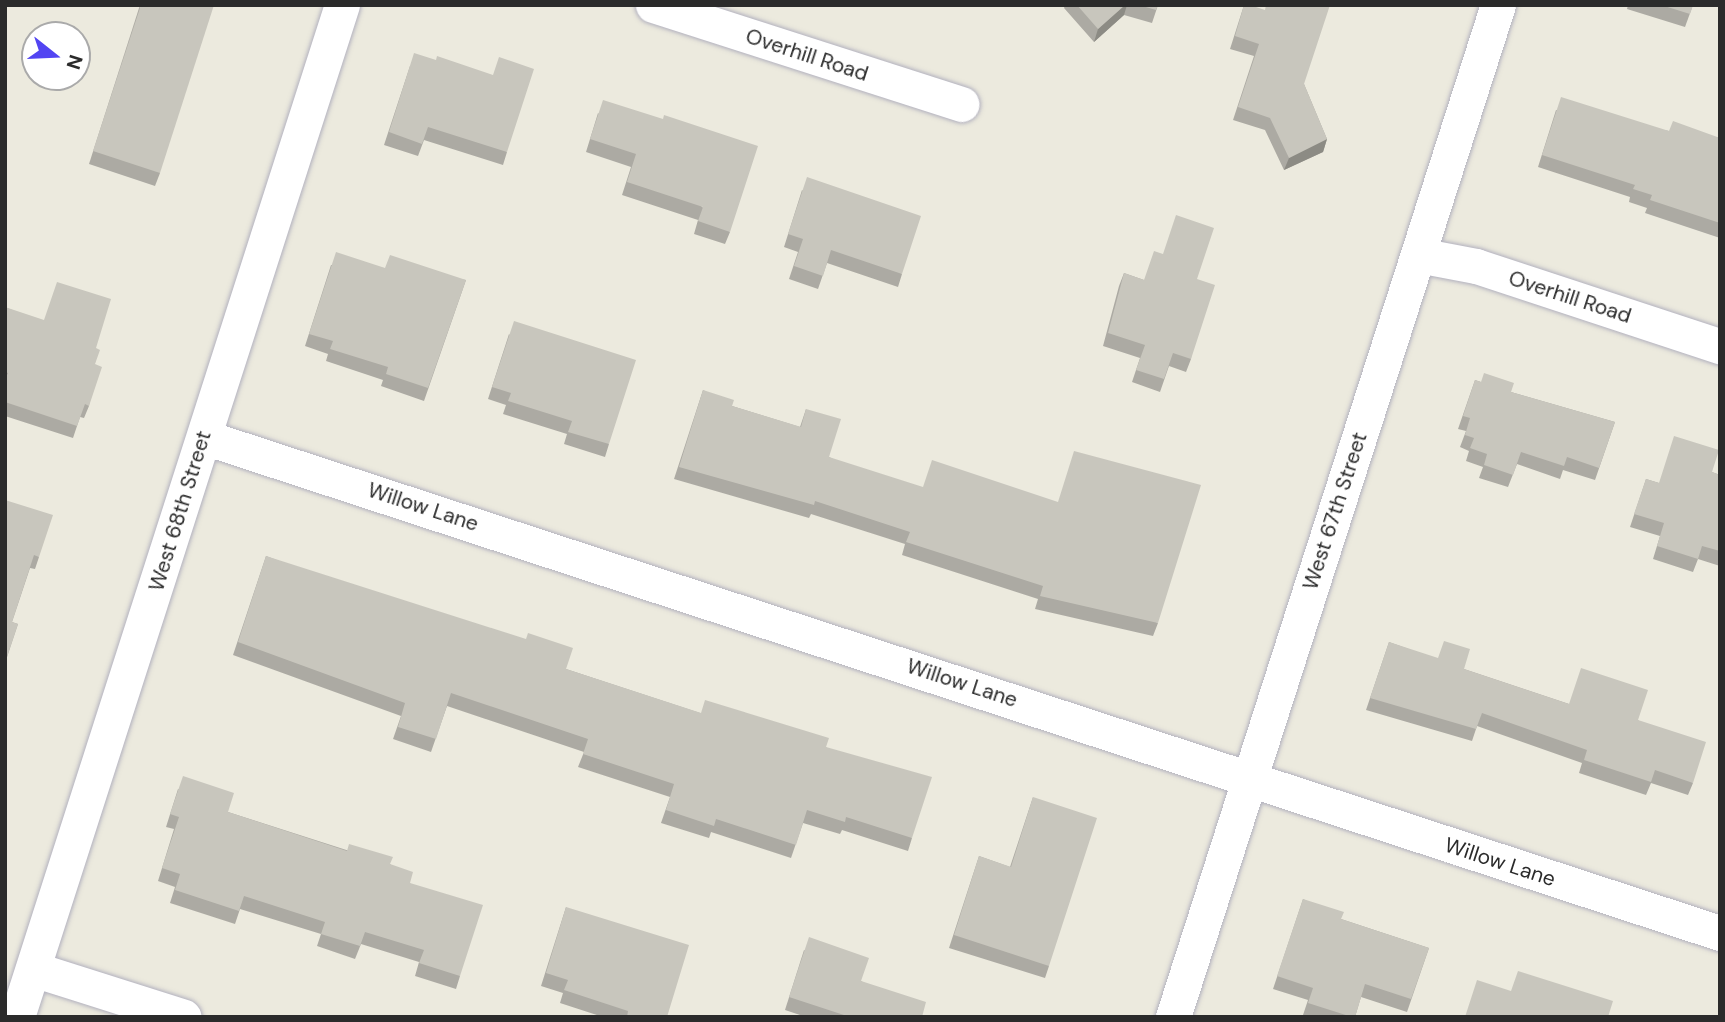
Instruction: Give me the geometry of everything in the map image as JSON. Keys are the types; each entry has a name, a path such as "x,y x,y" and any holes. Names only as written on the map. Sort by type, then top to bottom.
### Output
{"street":[{"name":"West 68th Street","path":"17,1017 342,5"},
{"name":"Overhill Road","path":"653,5 962,104"},
{"name":"West 67th Street","path":"1172,1017 1498,5"},
{"name":"Overhill Road","path":"1418,255 1476,266 1720,346"},
{"name":"Willow Lane","path":"204,437 1720,933"},
{"path":"33,969 184,1017"}],"building":[{"path":"141,5 214,5 160,173 93,151"},
{"path":"1077,5 1125,5 1098,29"},
{"path":"1139,5 1158,5 1156,10"},
{"path":"1244,5 1265,10 1266,5 1330,5 1304,84 1327,139 1289,158 1270,118 1238,107 1259,44 1235,36"},
{"path":"1661,5 1693,5 1690,14"},
{"path":"414,53 436,60 437,56 493,75 499,57 534,69 507,152 428,127 422,144 389,132"},
{"path":"1561,97 1669,131 1673,121 1720,138 1720,223 1650,200 1652,195 1633,189 1635,185 1542,155"},
{"path":"603,100 663,119 664,115 758,146 730,232 698,221 703,207 627,182 636,154 590,139"},
{"path":"807,177 921,216 902,274 831,250 823,276 794,266 803,239 788,234"},
{"path":"1176,215 1214,228 1197,279 1215,285 1191,359 1173,353 1164,379 1136,370 1145,345 1108,333 1124,273 1144,280 1154,251 1163,254"},
{"path":"336,252 385,268 390,255 466,280 428,388 386,374 388,367 330,349 333,341 309,334"},
{"path":"57,282 111,299 96,348 100,350 95,364 102,367 89,406 85,404 77,426 5,402 5,379 8,373 5,372 5,307 44,320"},
{"path":"514,321 636,360 609,444 568,432 572,421 508,401 511,393 492,387"},
{"path":"1484,373 1514,383 1511,392 1615,422 1599,468 1567,457 1564,466 1521,452 1513,475 1484,465 1487,454 1470,448 1474,438 1465,435 1470,418 1463,416 1475,380 1481,382"},
{"path":"703,390 734,400 732,406 801,427 806,409 841,419 829,457 923,487 932,460 1058,502 1074,451 1201,485 1158,623 1040,596 1043,586 906,542 910,532 815,501 814,505 679,467"},
{"path":"1674,436 1719,450 1712,472 1720,475 1720,551 1702,546 1698,559 1657,546 1664,523 1634,514 1646,479 1659,483"},
{"path":"5,500 53,515 39,557 34,555 12,622 18,624 5,663"},
{"path":"266,556 526,639 528,633 573,648 566,669 701,713 705,700 829,738 826,747 932,777 912,838 846,817 845,822 807,810 796,845 716,819 714,826 666,810 674,784 583,754 588,739 451,693 436,739 398,727 405,703 238,642"},
{"path":"1444,641 1470,649 1464,669 1569,704 1581,668 1648,690 1638,720 1706,742 1693,783 1655,770 1651,782 1584,760 1587,750 1482,713 1476,729 1370,698 1389,642 1438,658"},
{"path":"183,776 234,793 228,812 347,851 349,844 393,857 390,864 413,872 410,883 483,905 460,976 419,963 424,950 365,932 360,946 321,934 325,922 244,896 239,911 175,890 180,874 162,868 179,817 170,814"},
{"path":"1033,797 1097,818 1049,966 954,935 979,856 1011,867"},
{"path":"1303,899 1344,912 1341,919 1429,948 1411,999 1365,984 1355,1017 1352,1017 1308,1003 1313,988 1277,976"},
{"path":"566,907 689,945 667,1017 627,1017 628,1011 564,990 568,980 546,973"},
{"path":"809,937 869,958 861,981 926,1002 922,1017 850,1017 789,997"},
{"path":"1518,971 1613,1001 1608,1017 1465,1017 1477,980 1511,991"}]}
